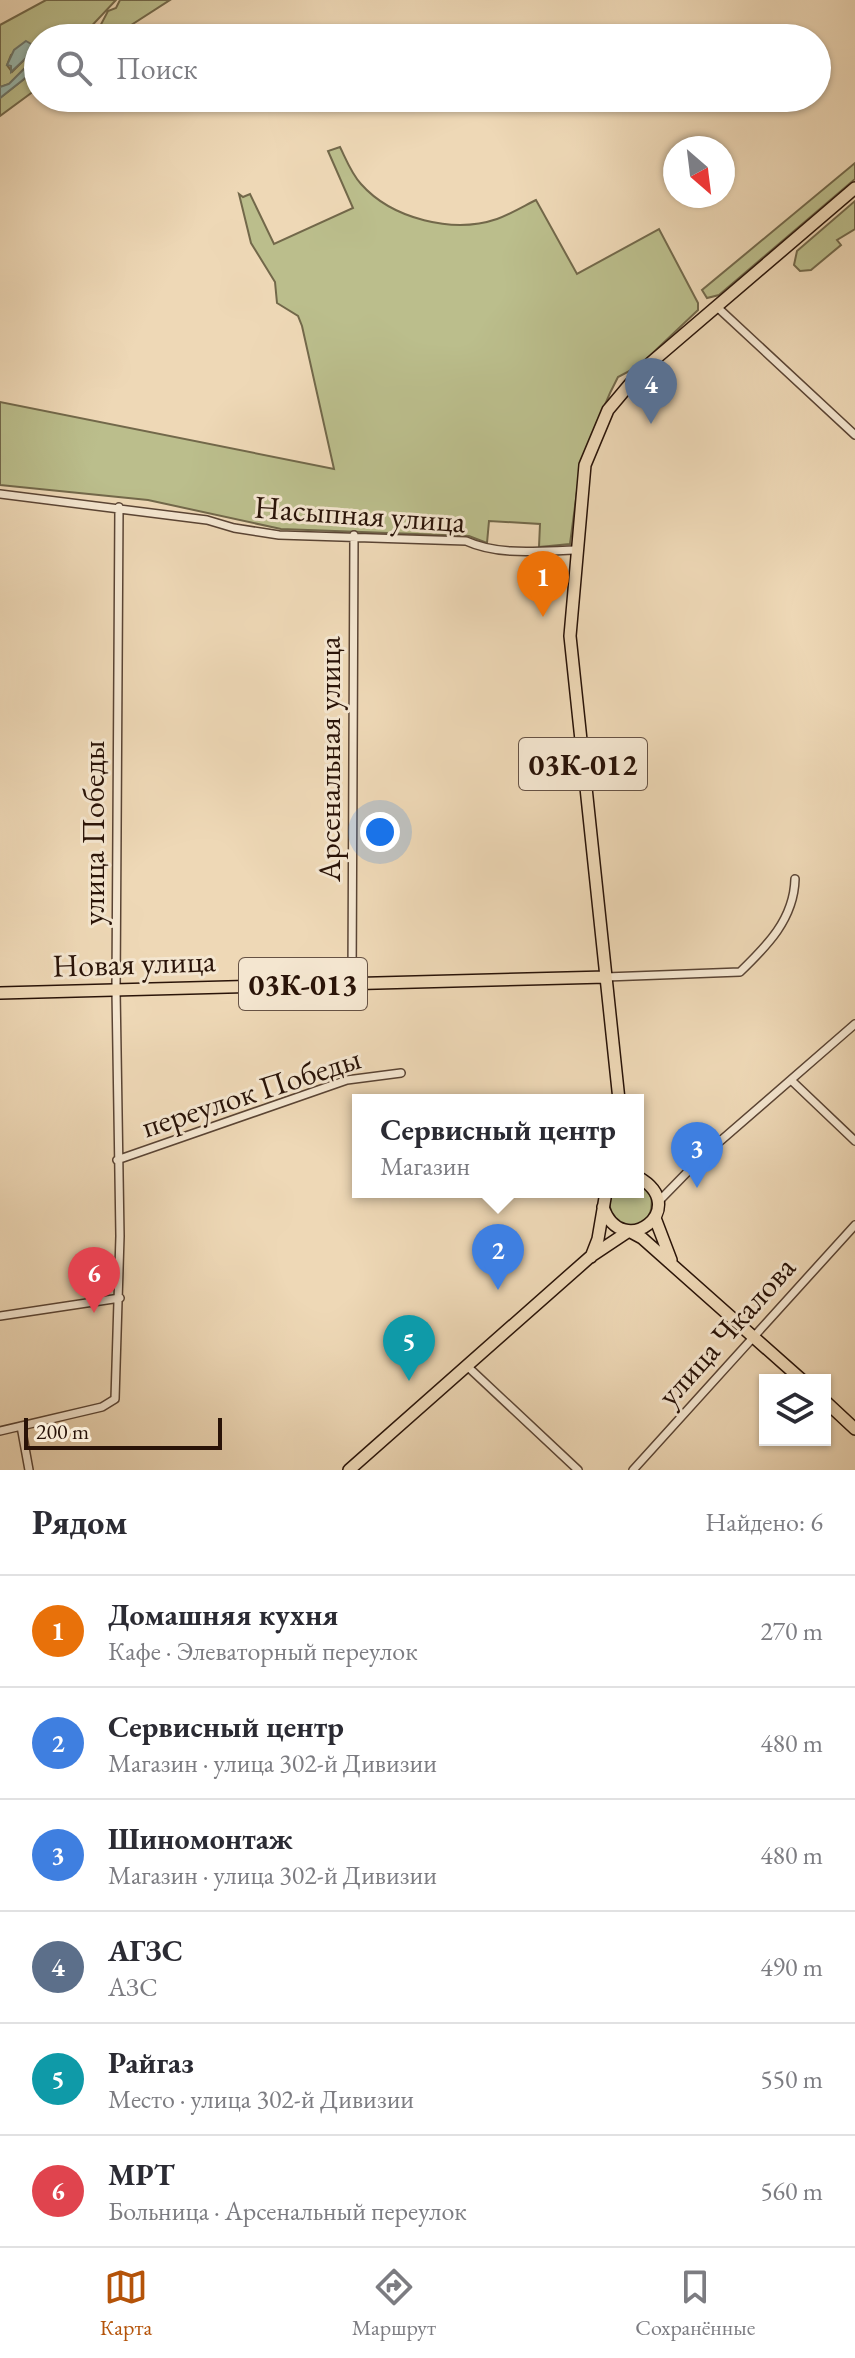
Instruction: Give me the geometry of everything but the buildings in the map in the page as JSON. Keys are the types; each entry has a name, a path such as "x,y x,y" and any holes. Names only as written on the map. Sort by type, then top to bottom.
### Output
{"main road":[{"name":"03К-012","path":"618,1094 570,644 575,550 585,465 595,432 608,410 640,372 855,188"},
{"name":"Новая улица","path":"0,993 606,977"},
{"path":"644,1181 657,1195 655,1218 674,1268"},
{"path":"590,1257 598,1239 605,1198"},
{"path":"603,1207 610,1223 642,1238 795,1374"},
{"path":"349,1470 590,1257 629,1231 638,1231 655,1218"},
{"path":"831,1407 855,1429"}],"street":[{"path":"716,306 855,435"},
{"name":"Насыпная улица","path":"0,494 119,507 279,535 354,535 466,541 482,548 524,552 575,550"},
{"name":"улица Победы","path":"21,1426 102,1407 115,1399 120,1298 116,990 119,507"},
{"name":"Арсенальная улица","path":"352,982 354,535"},
{"path":"606,977 740,972 775,938 795,891 795,879"},
{"path":"657,1195 855,1024"},
{"name":"переулок Победы","path":"117,1160 347,1080 401,1073"},
{"path":"792,1081 855,1141"},
{"name":"улица Чкалова","path":"633,1470 752,1335 855,1225"},
{"path":"0,1316 120,1298"},
{"path":"467,1366 578,1470"},
{"path":"0,1431 21,1426 29,1470"}],"green space":[{"path":"46,0 116,0 93,24 24,24 24,49 11,55 7,65 12,72 24,60 24,69 9,84 0,87 0,25"},
{"path":"120,0 170,0 133,24 101,24 108,11 116,8"},
{"path":"24,79 24,98 0,116 0,98"},
{"path":"340,147 354,175 374,196 389,206 424,220 443,224 480,223 502,217 536,200 577,274 659,229 698,303 698,310 639,366 618,377 581,461 570,544 539,547 540,524 489,521 487,543 469,536 281,529 148,500 0,485 0,402 334,469 302,326 298,316 277,303 275,282 251,243 239,194 243,197 250,194 274,244 353,208 328,151"},
{"path":"855,163 855,179 719,295 707,298 702,290"},
{"path":"855,201 855,229 837,240 841,245 811,270 800,271 794,265 797,251"},
{"path":"644,1189 651,1194 651,1210 646,1220 638,1225 628,1226 619,1222 612,1215 612,1198 644,1198"}],"water":[{"path":"24,42 24,60 11,72 11,66 7,65 14,50"},
{"path":"24,69 24,79 0,98 0,87 9,84"}],"place":[{"name":"АГЗС","path":"651,424"},
{"name":"Домашняя кухня","path":"543,617"},
{"name":"Шиномонтаж","path":"697,1188"},
{"name":"Сервисный центр","path":"498,1290"},
{"name":"МРТ","path":"94,1313"},
{"name":"Райгаз","path":"409,1381"}]}
